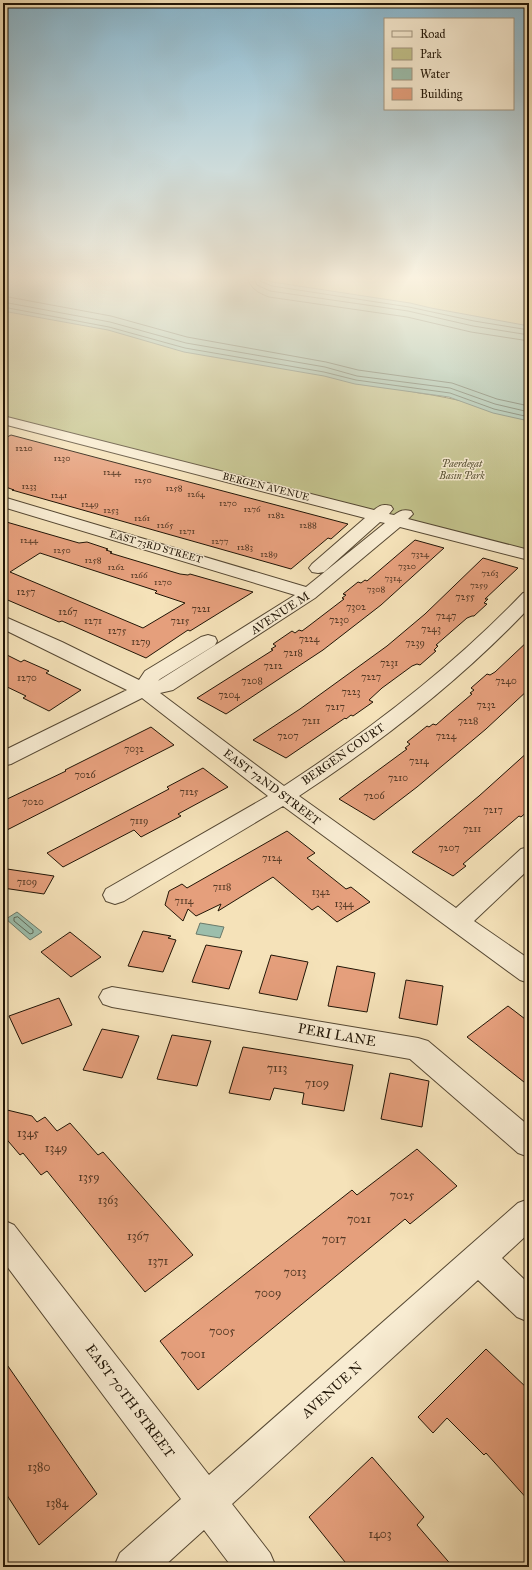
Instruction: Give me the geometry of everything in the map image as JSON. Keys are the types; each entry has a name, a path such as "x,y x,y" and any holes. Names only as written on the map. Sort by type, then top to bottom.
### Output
{"street":[{"name":"BERGEN AVENUE","path":"3,411 391,515 529,555"},
{"name":"BERGEN AVENUE","path":"3,420 391,515 529,546"},
{"name":"EAST 73RD STREET","path":"3,502 302,592"},
{"name":"AVENUE M","path":"3,759 143,690 166,686 302,592 391,515"},
{"name":"BERGEN COURT","path":"115,895 283,796 336,761 391,721 443,679 479,648 529,597"},
{"name":"EAST 72ND STREET","path":"3,622 143,690 283,796 529,973"},
{"path":"458,921 529,855"},
{"name":"PERI LANE","path":"112,997 418,1049 529,1144"},
{"name":"AVENUE N","path":"134,1567 529,1213"},
{"name":"EAST 70TH STREET","path":"3,1235 256,1567"},
{"path":"478,1258 529,1306"}],"green space":[{"name":"Paerdegat Basin Park","path":"3,349 212,349 447,398 529,417 529,555 3,419"}],"water":[{"path":"175,349 529,349 529,421 493,413 449,397 355,384 324,376"},
{"path":"17,912 42,932 30,940 6,919"},
{"path":"200,923 224,927 220,938 196,934"}],"building":[{"path":"11,435 348,524 331,539 328,538 291,569 12,490 14,490 3,486 3,439"},
{"path":"3,521 79,543 87,542 108,549 106,550 112,552 110,553 180,574 190,574 253,592 190,631 188,630 146,658 62,621 59,622 3,598","holes":["40,553 157,591 155,593 185,603 143,628 10,572"]},
{"path":"415,540 444,548 381,605 323,650 226,714 197,698 273,650 271,649 276,646 273,644 292,631 295,633 299,630 302,631 344,599 342,598 346,595 343,594 358,582 361,583 365,580 367,581"},
{"path":"483,558 518,568 485,599 488,599 484,603 487,604 474,616 467,618 436,645 438,646 434,650 436,651 420,665 417,664 412,666 382,688 369,700 373,702 353,716 351,715 346,719 345,718 286,758 253,740 300,709 387,646 425,614"},
{"path":"529,640 529,689 486,729 417,787 374,820 339,799 407,749 405,748 410,744 407,742 427,726 429,727 433,724 436,725 472,694 470,693 474,690 471,688 487,674 490,675 495,672"},
{"path":"3,653 21,662 24,660 49,671 46,673 81,690 49,711 23,698 26,696 3,685"},
{"path":"151,727 174,745 3,832 3,801 66,771 65,770"},
{"path":"529,751 529,810 521,817 519,816 463,864 466,866 453,876 412,852 479,796"},
{"path":"203,768 228,787 178,814 181,816 141,837 134,830 63,867 47,853 169,789 167,787"},
{"path":"287,831 315,853 307,858 346,889 351,887 370,902 337,922 318,906 312,910 273,877 218,911 221,904 196,916 188,909 183,921 165,905 169,891 182,884 187,888"},
{"path":"7,869 54,876 44,894 3,888 3,876"},
{"path":"143,931 171,936 168,938 176,940 163,972 128,966"},
{"path":"70,932 101,957 71,977 41,952"},
{"path":"206,945 242,951 229,989 192,982"},
{"path":"271,955 308,962 297,1000 259,993"},
{"path":"337,966 375,973 367,1012 328,1006"},
{"path":"406,980 443,986 437,1025 399,1018"},
{"path":"59,998 72,1025 22,1044 9,1016"},
{"path":"508,1006 529,1022 529,1086 467,1037"},
{"path":"102,1029 139,1036 122,1078 83,1070"},
{"path":"172,1035 211,1041 197,1086 157,1079"},
{"path":"243,1047 353,1065 344,1111 302,1104 304,1093 274,1088 270,1100 229,1093"},
{"path":"390,1073 429,1081 422,1127 381,1119"},
{"path":"3,1109 32,1116 37,1122 45,1117 57,1131 70,1123 98,1155 103,1152 193,1255 145,1292 47,1171 41,1175 23,1153 20,1155 3,1135"},
{"path":"417,1149 457,1186 410,1224 405,1219 198,1390 160,1341 352,1190 357,1195"},
{"path":"486,1349 529,1390 529,1501 486,1453 484,1455 447,1418 433,1433 418,1417"},
{"path":"3,1359 97,1494 39,1545 3,1489"},
{"path":"372,1457 424,1517 417,1525 453,1567 349,1567 309,1517"}]}
